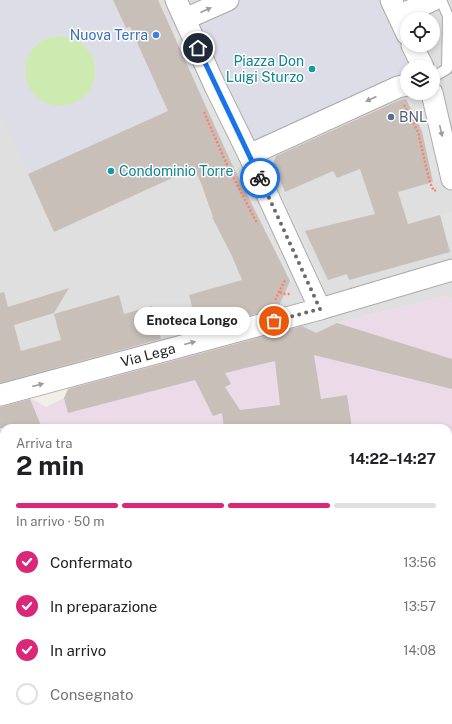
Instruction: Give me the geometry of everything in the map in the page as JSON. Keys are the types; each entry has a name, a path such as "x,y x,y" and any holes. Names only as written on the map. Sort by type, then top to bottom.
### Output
{"street":[{"path":"176,0 320,309"},
{"path":"185,19 228,0"},
{"path":"399,16 433,0"},
{"path":"249,155 400,87"},
{"path":"434,100 452,179"},
{"name":"Via Lega","path":"0,395 320,309 452,270"}],"lane":[{"path":"440,73 447,69 448,16 441,0"}],"path":[{"path":"398,104 404,105 418,132 430,183"},
{"path":"202,108 257,223"},
{"path":"268,302 276,300 280,292 285,280 281,273"},
{"path":"280,292 284,294"}],"shaded area":[{"path":"0,0 452,0 452,299 446,296 337,323 316,333 0,389"},
{"path":"0,0 113,0 126,28 130,27 168,111 28,174 0,114","holes":["59,35 71,37 82,42 90,51 95,62 96,75 92,87 85,97 74,103 62,106 50,105 39,99 30,90 26,79 25,66 28,54 36,45 46,38"]},
{"name":"Piazza Don Luigi Sturzo","path":"224,0 380,0 400,43 400,52 404,52 408,60 400,60 400,74 252,142 191,15"},
{"path":"186,22 244,144 227,152 171,29"},
{"path":"406,100 434,100 452,180 433,182 422,131"},
{"path":"237,174 273,177 324,282 308,283 290,281"},
{"path":"452,212 452,242 448,243 440,215"},
{"path":"446,296 452,299 452,424 0,424 0,406 29,397 46,407 64,398 70,385 296,323 316,333 337,323"}],"green space":[{"path":"53,36 67,36 80,42 89,51 95,64 93,84 85,96 67,106 53,106 40,100 31,91 25,78 25,64 31,51 40,42"}],"building":[{"path":"113,0 158,0 230,160 290,281 278,308 198,329 189,295 242,280 232,256 212,217 201,183 194,168 54,232 28,174 168,111 130,27 126,28"},
{"path":"400,100 406,100 422,131 433,182 398,192 408,224 440,215 450,252 349,280 347,274 328,280 305,231 375,214 360,169 337,178 333,171 285,192 273,163 276,156"},
{"path":"69,288 54,313 14,325 21,351 61,340 54,314 119,295 124,314 152,306 161,339 0,383 0,293 4,292 8,307"},
{"path":"337,323 452,359 452,389 314,355 321,399 347,395 351,424 223,424 222,413 213,416 195,380 68,413 64,398 68,389 302,326 316,333","holes":["275,361 280,405 240,410 225,387 231,384 225,373"]},
{"path":"30,399 40,424 0,424 0,407"}],"way so far":[{"path":"260,178 320,309 274,321"}],"place":[{"name":"Nuova Terra","path":"156,35"},
{"name":"Piazza Don Luigi Sturzo","path":"312,69"},
{"name":"BNL","path":"391,117"},
{"name":"Condominio Torre","path":"111,171"},
{"name":"Enoteca Longo","path":"274,321"}],"route":[{"path":"198,48 260,178"}]}
